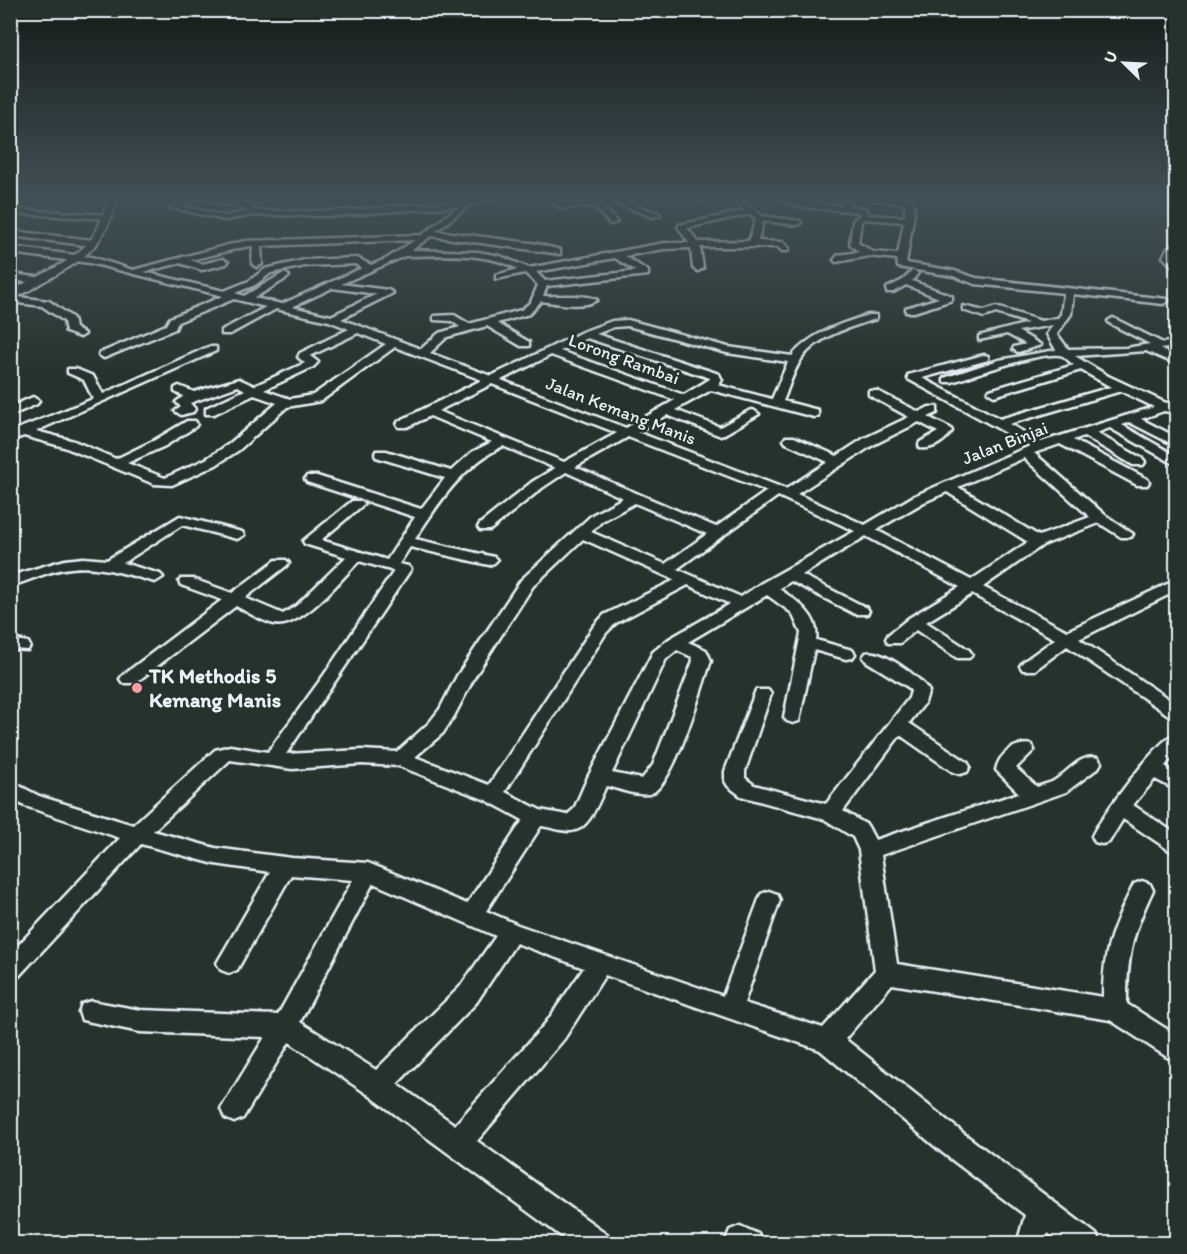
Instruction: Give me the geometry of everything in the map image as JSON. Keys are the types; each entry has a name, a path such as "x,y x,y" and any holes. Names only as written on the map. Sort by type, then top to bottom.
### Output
{"main road":[{"path":"10,297 75,258"}],"street":[{"name":"Jalan Kemang Manis","path":"78,258 332,319 782,492 865,530 1067,638 1176,712"},
{"path":"135,273 190,258"},
{"path":"257,258 257,264"},
{"path":"234,296 268,270 296,258"},
{"path":"341,258 357,261 370,268"},
{"path":"226,332 394,258"},
{"path":"487,258 514,264 591,258"},
{"path":"499,277 540,258"},
{"path":"543,284 645,273 620,258"},
{"path":"697,258 698,268"},
{"path":"903,258 902,265 955,274 975,281 1163,301"},
{"path":"180,260 201,267 223,261"},
{"path":"528,264 543,284"},
{"path":"890,290 906,282 916,269"},
{"path":"104,355 171,327 171,322 175,319 284,276"},
{"path":"10,277 37,280"},
{"path":"906,282 949,298 910,310"},
{"path":"422,354 440,336 490,323 532,308 543,284"},
{"path":"330,285 388,293 332,319"},
{"path":"1069,291 1066,314 1060,321 1053,338 1080,367 1173,408"},
{"path":"10,297 49,305 69,320 70,330 80,334"},
{"path":"538,298 565,302 592,300"},
{"path":"967,308 984,314 996,310 1041,324"},
{"path":"776,404 795,360 805,348 828,334 872,317"},
{"path":"438,318 454,318 469,329"},
{"path":"983,338 1008,330 1060,321"},
{"path":"1113,321 1161,346"},
{"path":"490,323 525,344"},
{"path":"403,424 429,412 429,409 586,334 617,323 628,323 727,350 795,360"},
{"path":"210,411 224,402 254,391 311,364 312,362 304,357 306,354 358,329"},
{"path":"1008,330 1052,353"},
{"path":"485,527 537,485 565,467 686,400 716,380 715,376 586,334"},
{"path":"181,411 189,409 182,402 193,396 237,381 254,391 286,402 317,398 394,344"},
{"path":"948,380 1003,362 1052,353 1111,352 1176,344"},
{"path":"1036,345 912,377 1040,446"},
{"path":"1148,348 1176,361"},
{"path":"10,437 99,399 119,393 212,349"},
{"path":"693,369 727,350"},
{"name":"Lorong Rambai","path":"550,351 686,400"},
{"path":"994,392 1080,367"},
{"path":"72,371 89,378 99,399"},
{"path":"709,386 814,413"},
{"path":"1000,423 1123,387"},
{"path":"179,390 193,396"},
{"path":"873,393 947,432 925,445"},
{"path":"10,412 33,400"},
{"path":"24,432 69,444 159,481 171,481 211,462 234,447 286,402"},
{"name":"Jalan Binjai","path":"536,817 571,823 582,814 598,777 633,714 643,686 659,656 675,643 919,499 1040,446 1173,408"},
{"path":"665,410 721,432 753,414"},
{"path":"666,570 717,533 782,492 868,442 933,410"},
{"path":"429,412 565,467 717,533"},
{"path":"1132,419 1176,442"},
{"path":"117,463 160,443 192,424"},
{"path":"1113,425 1176,461"},
{"path":"1087,433 1138,462"},
{"path":"790,440 838,461"},
{"path":"1064,440 1142,482"},
{"path":"390,566 453,476 478,454 502,442"},
{"path":"1025,452 1100,518 1126,534"},
{"path":"381,454 453,476"},
{"path":"312,479 424,515"},
{"path":"947,486 1038,542"},
{"path":"401,759 436,728 448,712 466,676 527,583 597,518 634,498"},
{"path":"273,759 330,679 403,569 310,541 357,504"},
{"path":"894,639 915,622 1038,542 1100,518"},
{"path":"110,565 180,520 237,535"},
{"path":"580,533 742,603"},
{"path":"407,542 489,560"},
{"path":"188,582 235,599 276,620 288,619 302,609 355,556"},
{"path":"10,581 72,563 110,565 155,577"},
{"path":"129,679 281,563"},
{"path":"789,574 861,611"},
{"path":"493,795 600,630 610,619 688,579"},
{"path":"1029,666 1067,638 1176,585"},
{"path":"766,588 799,610 808,633 794,717"},
{"path":"915,622 963,654"},
{"path":"598,777 646,787 653,782 674,740 702,661 700,654 675,643"},
{"path":"807,643 846,654"},
{"path":"830,813 918,700 920,691 914,683 872,657"},
{"path":"762,694 735,771 735,781 747,790 830,813 860,831 870,850 886,973 828,1041"},
{"path":"898,724 960,767"},
{"path":"1102,836 1120,807 1151,767 1176,740"},
{"path":"1024,750 1011,758 1005,766 1006,770 1034,795"},
{"path":"10,970 136,835 222,755 230,753 292,762 362,757 401,759 493,795 536,817 472,914"},
{"path":"870,850 1059,787 1091,763"},
{"path":"1151,767 1176,783"},
{"path":"10,788 32,801 102,825 215,856 285,866 368,872 511,932 828,1041 953,1143 1086,1244"},
{"path":"1120,807 1176,844"},
{"path":"229,963 285,866"},
{"path":"234,1109 285,1026 368,872"},
{"path":"1115,1010 1115,968 1124,927 1142,890"},
{"path":"730,1009 768,900"},
{"path":"378,1086 468,994 511,932"},
{"path":"457,1143 555,1031 600,963"},
{"path":"886,973 1115,1010 1176,1049"},
{"path":"91,1012 140,1021 285,1026 378,1086 597,1244"},
{"path":"1031,1244 1041,1209"}],"place":[{"name":"TK Methodis 5 Kemang Manis","path":"137,688"}]}
